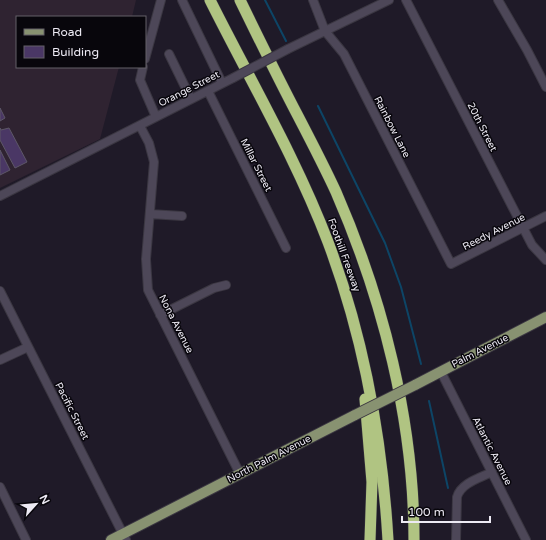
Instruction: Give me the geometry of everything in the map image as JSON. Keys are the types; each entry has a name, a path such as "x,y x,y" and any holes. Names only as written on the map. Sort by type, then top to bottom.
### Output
{"highway":[{"name":"Foothill Freeway","path":"210,0 301,179 338,272 361,347 378,432 385,490 388,540"},
{"name":"Foothill Freeway","path":"240,0 335,191 362,256 383,326 395,376 409,463 414,520 414,540"},
{"path":"338,272 365,396 372,482 370,540"}],"main road":[{"name":"Palm Avenue","path":"415,385 546,317"},
{"name":"North Palm Avenue","path":"125,537 240,474 415,385"},
{"path":"111,540 125,537"}],"street":[{"path":"146,55 161,0"},
{"path":"182,0 222,83"},
{"name":"Rainbow Lane","path":"313,0 325,31 344,54 451,264"},
{"name":"Orange Street","path":"0,196 156,118 288,49 388,0"},
{"name":"20th Street","path":"406,0 532,246 546,260"},
{"path":"498,0 528,50 546,87"},
{"path":"169,54 191,99"},
{"path":"143,68 140,80 156,118"},
{"name":"Millar Street","path":"208,91 286,248"},
{"name":"Nona Avenue","path":"140,126 149,143 154,162 146,276 148,290 240,474"},
{"path":"150,214 182,216"},
{"name":"Reedy Avenue","path":"451,264 523,229 546,216"},
{"path":"160,315 214,288 226,285"},
{"name":"Pacific Street","path":"0,290 125,537"},
{"path":"0,360 28,347"},
{"name":"Atlantic Avenue","path":"440,372 526,540"},
{"path":"456,540 457,497 459,491 492,472"},
{"path":"0,487 26,540"}],"shaded area":[{"path":"0,0 136,0 132,16 16,16 16,68 119,68 100,139 0,188"}],"building":[{"path":"0,108 5,118 0,121"},
{"path":"0,128 1,130 9,128 27,162 15,168 0,140"},
{"path":"0,150 10,170 0,175"}],"waterway":[{"path":"265,0 286,41"},
{"path":"318,106 385,243 401,287 421,364"},
{"path":"429,401 448,488"}]}
